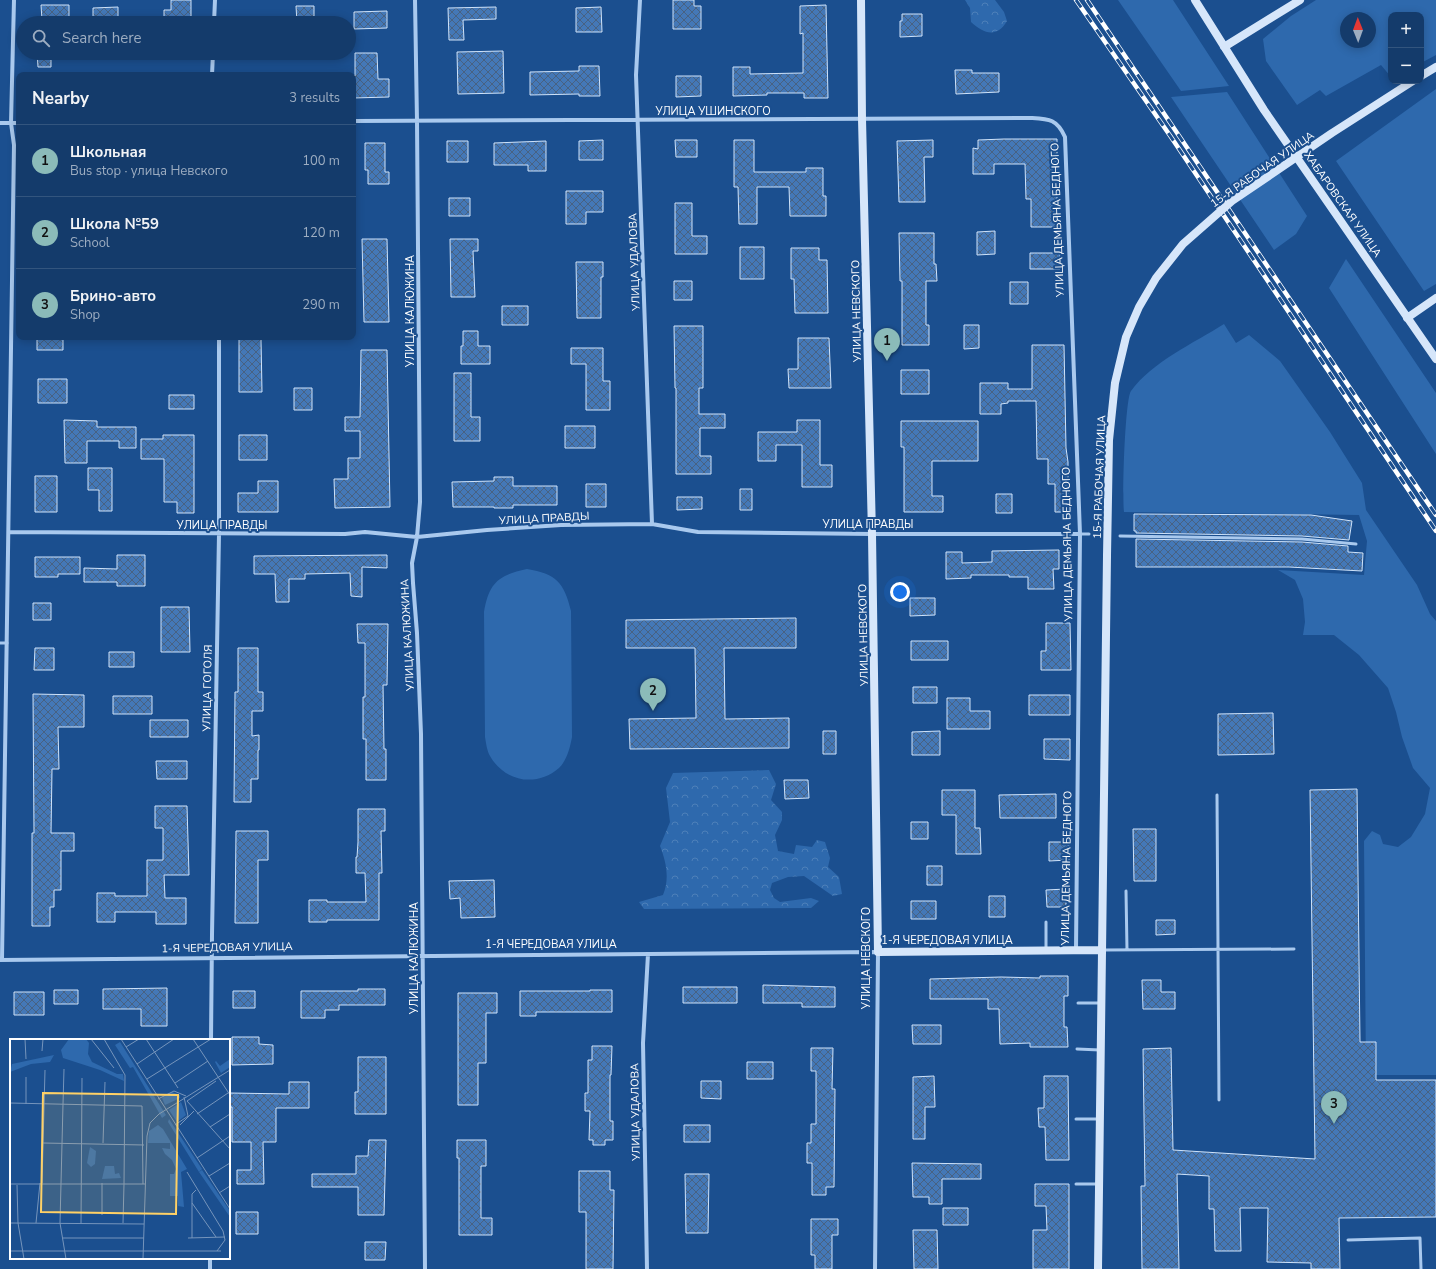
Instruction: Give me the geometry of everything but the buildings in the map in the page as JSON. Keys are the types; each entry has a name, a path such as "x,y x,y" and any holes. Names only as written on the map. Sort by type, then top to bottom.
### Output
{"main road":[{"name":"УЛИЦА НЕВСКОГО","path":"861,0 862,118 872,534 878,952"},
{"name":"ХАБАРОВСКАЯ УЛИЦА","path":"1195,0 1264,110 1436,359"},
{"path":"1224,47 1300,0"},
{"path":"1424,75 1435,68"},
{"name":"15-Я РАБОЧАЯ УЛИЦА","path":"1102,950 1109,440 1115,383 1126,337 1139,307 1156,278 1183,244 1232,201 1332,133 1408,84"},
{"path":"1407,318 1436,298"},
{"path":"1098,1269 1102,950"},
{"name":"1-Я ЧЕРЕДОВАЯ УЛИЦА","path":"878,952 1102,950"}],"street":[{"path":"1,960 10,532 14,145 11,123 14,0"},
{"path":"214,0 214,16"},
{"name":"УЛИЦА КАЛЮЖИНА","path":"415,0 418,121 420,502 417,537 412,563 412,576 417,632 421,734 424,956 425,1269"},
{"name":"УЛИЦА УДАЛОВА","path":"640,0 636,75 652,524"},
{"path":"212,72 213,60"},
{"name":"УЛИЦА УШИНСКОГО","path":"356,121 862,118 1045,119 1055,122 1061,128 1064,137"},
{"path":"0,123 16,123"},
{"name":"УЛИЦА ДЕМЬЯНА БЕДНОГО","path":"1064,137 1080,534 1076,951"},
{"name":"УЛИЦА ГОГОЛЯ","path":"211,1039 219,534 219,340"},
{"name":"УЛИЦА ПРАВДЫ","path":"10,532 345,534 365,532 417,537 561,525 652,524 698,532 1080,534"},
{"name":"1-Я ЧЕРЕДОВАЯ УЛИЦА","path":"1,960 878,952"},
{"name":"УЛИЦА НЕВСКОГО","path":"875,1269 878,952"},
{"name":"УЛИЦА УДАЛОВА","path":"647,1269 643,1043 648,954"}],"lane":[{"path":"1080,534 1088,534"},
{"path":"1120,536 1302,539 1356,544"},
{"path":"0,643 7,643"},
{"path":"1217,795 1219,1100"},
{"path":"1126,891 1127,950"},
{"path":"1046,922 1046,951"},
{"path":"1102,950 1294,949"},
{"path":"1078,1003 1102,1003"},
{"path":"1077,1050 1101,1050"},
{"path":"1076,1119 1100,1119"},
{"path":"1076,1184 1099,1184"},
{"path":"1348,1240 1420,1238 1421,1269"}],"green space":[{"path":"965,0 995,0 1004,12 1007,21 999,30 995,32 981,29 971,22 970,8"},
{"path":"1118,0 1173,0 1229,86 1181,91"},
{"path":"1316,0 1436,0 1436,55 1424,61 1424,12 1388,12 1388,73 1381,65 1326,96 1320,90 1297,105 1266,61 1263,39 1291,16"},
{"path":"1436,89 1436,284 1424,291 1336,161"},
{"path":"1227,92 1307,216 1296,234 1274,250 1171,97"},
{"path":"1346,259 1436,393 1436,454 1329,288"},
{"path":"1224,324 1236,343 1249,335 1280,361 1330,432 1362,483 1366,510 1417,585 1430,614 1436,621 1436,1075 1366,1075 1364,841 1372,831 1380,835 1383,844 1398,847 1411,837 1425,814 1430,788 1413,768 1402,737 1388,688 1359,655 1334,635 1303,635 1305,622 1303,599 1295,580 1278,570 1364,575 1367,541 1359,515 1124,512 1123,503 1127,411 1131,391 1150,371 1162,362"},
{"path":"527,569 545,574 557,581 562,586 571,611 572,737 566,758 562,765 550,774 531,780 512,776 496,765 489,754 485,737 484,612 486,602 492,587 496,582 509,574"},
{"path":"769,770 776,784 771,800 782,812 782,820 775,835 778,851 794,854 796,845 812,847 817,840 825,842 830,858 828,867 839,877 842,894 833,896 804,876 788,877 772,883 770,890 774,898 780,902 811,898 819,901 811,908 644,909 639,902 663,895 665,889 667,876 660,846 670,822 666,788 673,773"}],"railway":[{"path":"1076,0 1171,137 1436,531"},
{"path":"1087,0 1436,515"}],"place":[{"name":"Школьная","path":"887,361"},
{"name":"Школа №59","path":"653,711"},
{"name":"Брино-авто","path":"1334,1124"}]}
